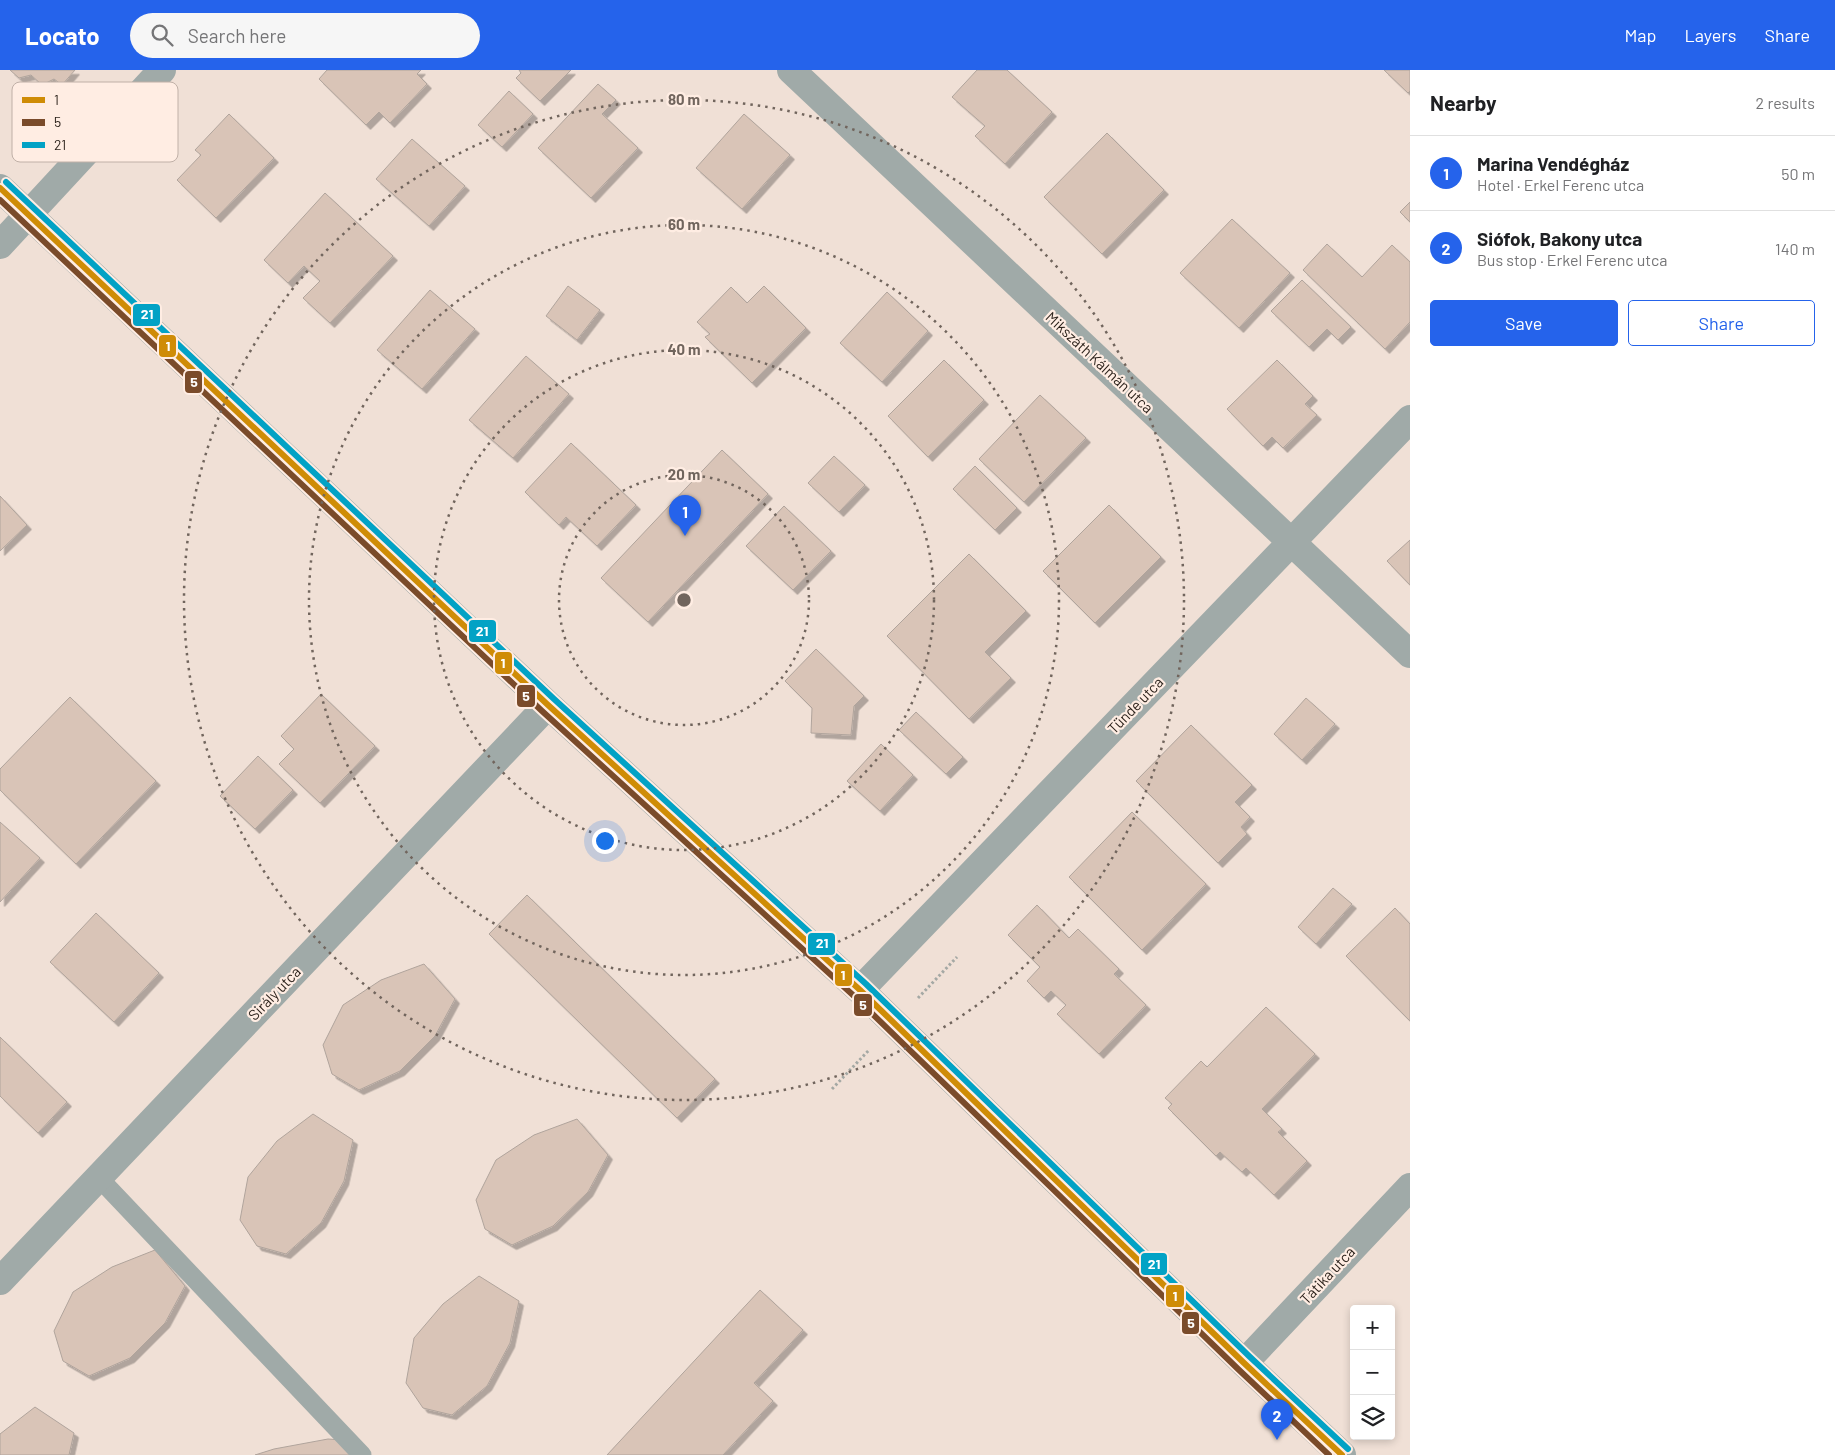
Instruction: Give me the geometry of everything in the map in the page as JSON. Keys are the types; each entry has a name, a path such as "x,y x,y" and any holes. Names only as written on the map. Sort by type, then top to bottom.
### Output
{"street":[{"path":"151,82 162,70"},
{"name":"Mikszáth Kálmán utca","path":"791,70 1410,654"},
{"path":"0,245 77,162"},
{"path":"0,188 548,706 860,990 1244,1363 1342,1455"},
{"name":"Tünde utca","path":"860,990 1410,419"},
{"name":"Sirály utca","path":"0,1282 548,706"},
{"name":"Tátika utca","path":"1244,1363 1410,1188"}],"lane":[{"path":"99,1178 362,1455"}],"building":[{"path":"10,70 75,70 65,82 58,82 54,79 48,82 39,82 31,75 19,78"},
{"path":"327,70 421,70 417,74 427,84 390,123 379,112 366,125 319,79"},
{"path":"519,70 571,70 540,101 516,78 521,73"},
{"path":"977,70 1007,70 1052,112 1005,164 975,136 985,126 952,97"},
{"path":"1384,70 1410,70 1410,91 1408,93"},
{"path":"598,84 616,100 602,114 638,148 591,198 538,148"},
{"path":"509,91 533,114 502,147 478,125"},
{"path":"229,114 274,158 216,218 177,180 201,155 195,150"},
{"path":"744,114 790,155 742,209 696,168"},
{"path":"1107,133 1164,190 1102,254 1044,197"},
{"path":"412,139 465,186 429,226 376,179"},
{"path":"325,193 393,256 330,323 303,298 320,281 304,266 288,283 264,260"},
{"path":"1410,202 1410,222 1400,212"},
{"path":"1232,219 1290,273 1239,328 1180,273"},
{"path":"1327,244 1362,277 1392,245 1410,262 1410,322 1385,349 1303,270"},
{"path":"1302,280 1351,327 1338,340 1327,329 1309,347 1271,311"},
{"path":"568,286 600,310 577,340 546,316"},
{"path":"764,286 806,328 752,383 705,337 710,334 697,322 731,287 747,303"},
{"path":"430,290 475,329 422,389 377,350"},
{"path":"887,292 928,331 882,382 840,343"},
{"path":"526,356 569,394 513,458 469,420"},
{"path":"944,360 984,400 928,457 888,416"},
{"path":"1277,360 1313,396 1305,404 1317,415 1283,448 1272,437 1263,446 1227,409"},
{"path":"1040,395 1086,438 1024,502 979,459"},
{"path":"571,443 636,505 597,546 566,517 559,525 525,492"},
{"path":"722,450 768,494 648,622 601,578"},
{"path":"834,456 865,485 839,512 808,483"},
{"path":"975,466 1017,508 995,530 953,489"},
{"path":"0,496 27,525 0,551"},
{"path":"1109,505 1161,557 1095,623 1043,571"},
{"path":"784,506 831,551 793,590 746,546"},
{"path":"1410,540 1410,585 1387,561"},
{"path":"969,554 1026,611 985,652 1011,678 969,719 887,636"},
{"path":"816,649 864,696 854,706 851,735 811,733 812,708 785,681"},
{"path":"321,694 375,746 320,803 279,764 294,749 281,736"},
{"path":"70,697 156,781 76,864 0,790 0,769"},
{"path":"1306,698 1335,724 1302,760 1274,734"},
{"path":"916,712 963,757 946,774 899,730"},
{"path":"1191,725 1252,785 1235,802 1250,817 1241,827 1247,834 1218,863 1136,781"},
{"path":"881,744 913,775 880,811 847,781"},
{"path":"258,756 293,790 255,829 220,796"},
{"path":"1132,812 1206,884 1142,950 1069,877"},
{"path":"0,822 40,858 0,902"},
{"path":"1333,888 1352,904 1316,944 1298,927"},
{"path":"527,895 715,1079 677,1118 489,934"},
{"path":"1037,905 1069,938 1078,929 1119,969 1114,974 1146,1005 1099,1054 1057,1014 1066,1005 1051,991 1044,998 1027,981 1040,967 1008,935"},
{"path":"1395,908 1410,924 1410,1021 1346,956"},
{"path":"96,913 159,973 114,1022 50,962"},
{"path":"424,964 455,999 435,1036 400,1071 359,1090 332,1074 323,1045 343,1005 381,980"},
{"path":"1266,1007 1315,1054 1262,1109 1282,1129 1278,1132 1307,1161 1274,1195 1246,1168 1242,1172 1220,1152 1216,1156 1168,1108 1172,1104 1165,1098 1201,1061 1207,1067"},
{"path":"0,1037 67,1102 38,1133 0,1096"},
{"path":"313,1114 353,1140 344,1181 321,1223 286,1254 257,1246 240,1220 248,1177 277,1141"},
{"path":"577,1119 608,1155 588,1192 553,1226 512,1245 485,1229 476,1200 496,1160 534,1135"},
{"path":"155,1250 185,1286 165,1323 130,1358 89,1376 63,1361 54,1331 73,1292 112,1267"},
{"path":"479,1276 519,1301 510,1343 487,1386 452,1415 423,1408 406,1383 414,1338 443,1304"},
{"path":"760,1290 803,1330 754,1383 773,1401 723,1455 607,1455"},
{"path":"35,1407 74,1433 69,1455 0,1455 0,1434"},
{"path":"328,1439 343,1440 352,1455 255,1455 274,1449"}],"transit line":[{"name":"21","path":"6,182 554,699 866,984 1250,1357 1348,1449"},
{"name":"1","path":"0,188 548,705 860,990 1244,1363 1342,1455"},
{"name":"5","path":"0,200 542,711 854,996 1329,1455"}],"place":[{"name":"Marina Vendégház","path":"685,536"},
{"name":"Siófok, Bakony utca","path":"1277,1440"}]}
